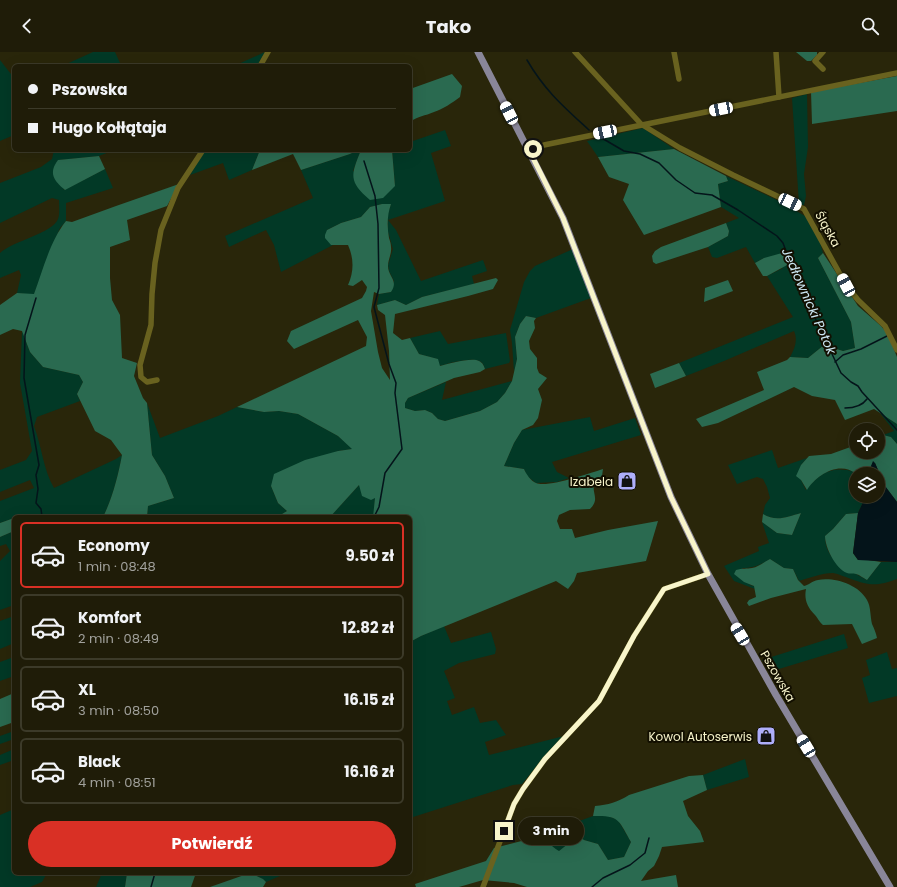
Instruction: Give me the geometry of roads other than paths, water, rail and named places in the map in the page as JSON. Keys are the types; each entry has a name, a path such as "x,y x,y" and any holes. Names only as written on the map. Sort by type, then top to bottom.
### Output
{"main road":[{"name":"Pszowska","path":"478,52 563,218 671,497 708,574 776,696 890,887"}],"street":[{"path":"261,64 268,52"},
{"name":"Śląska","path":"575,52 641,124 686,152 804,209 846,285 858,300 885,326 897,350"},
{"path":"674,52 679,79"},
{"path":"776,52 779,97"},
{"path":"823,52 815,61 823,69"},
{"path":"529,150 544,145 641,124 897,73"},
{"path":"156,380 147,382 140,377 140,365 152,325 152,294 155,263 161,230 178,188 202,152"},
{"path":"483,887 514,804 523,789 545,759 599,701 634,636 664,589 708,574"}],"waterway":[{"path":"527,60 548,90 589,130"},
{"name":"Jedłownicki Potok","path":"600,137 624,151 640,154 659,163 676,180 695,193 712,195 777,236 783,243 797,280 841,373 858,386 897,430"},
{"path":"364,161 375,196 378,224 379,288 374,307 389,364 396,383 395,393 402,449 385,473 379,507 375,515"},
{"path":"36,298 25,335 24,378 39,465 36,475 38,489 36,503 41,509 42,515"},
{"path":"835,362 843,355 861,349 887,336"},
{"path":"845,408 858,406 867,399"},
{"path":"592,887 603,878 630,865 645,853 649,838"},
{"path":"151,887 154,875"}],"place":[{"name":"Izabela","path":"627,481"},
{"name":"Kowol Autoserwis","path":"766,736"}]}
